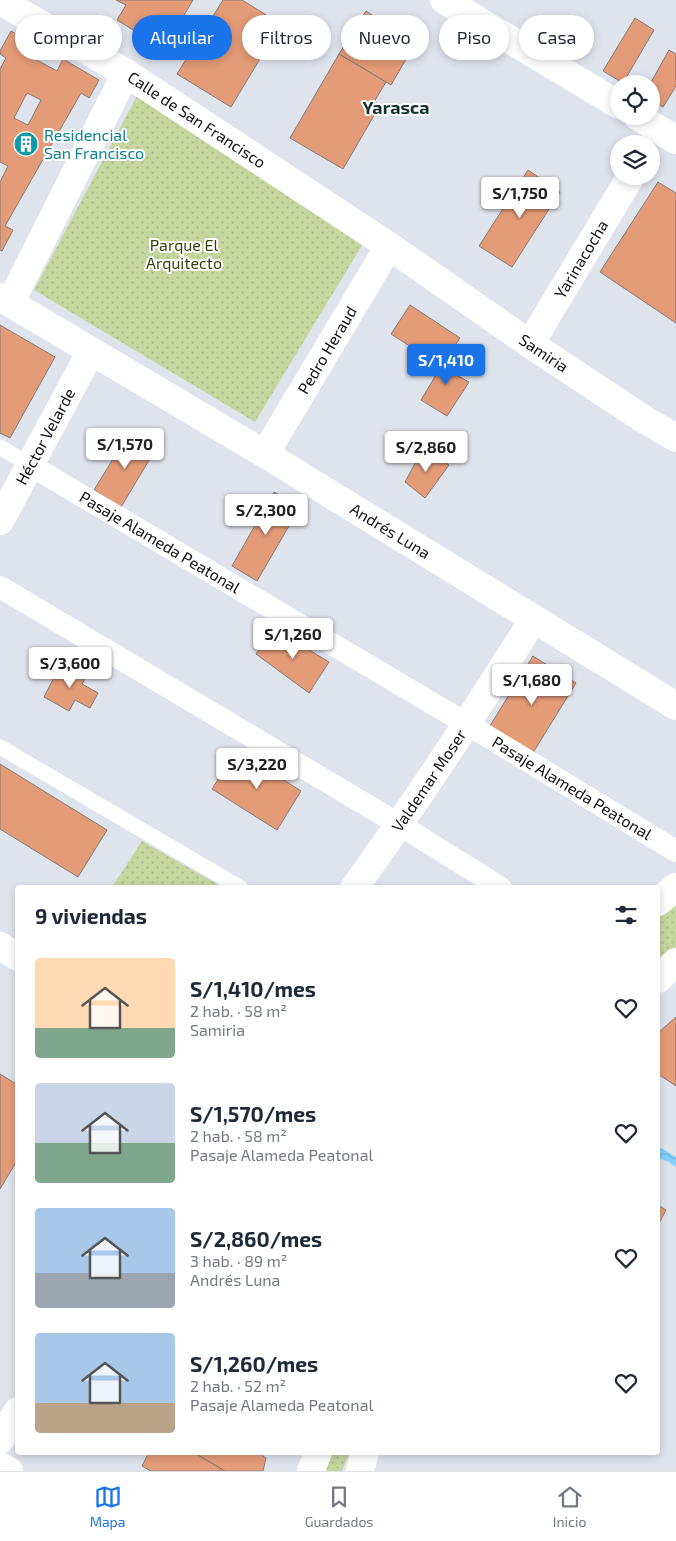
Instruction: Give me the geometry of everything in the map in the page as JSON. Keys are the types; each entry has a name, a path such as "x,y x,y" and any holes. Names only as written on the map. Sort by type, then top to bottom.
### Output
{"street":[{"path":"444,0 610,100"},
{"name":"Calle de San Francisco","path":"0,1 126,74 389,246"},
{"path":"5,300 126,74"},
{"name":"Yarinacocha","path":"530,344 626,185"},
{"name":"Samiria","path":"389,246 530,344 645,420 676,438"},
{"name":"Pedro Heraud","path":"265,454 389,246"},
{"name":"Andrés Luna","path":"5,300 265,454 676,706"},
{"name":"Héctor Velarde","path":"0,521 91,351"},
{"name":"Pasaje Alameda Peatonal","path":"30,464 467,724 676,851"},
{"path":"0,587 400,825 496,885"},
{"name":"Valdemar Moser","path":"356,885 400,825 533,620"},
{"path":"660,900 676,887"},
{"path":"0,946 15,955"},
{"path":"660,977 676,962"},
{"path":"0,1440 15,1416"},
{"path":"311,1471 317,1455"},
{"path":"360,1471 364,1455"},
{"path":"0,1466 9,1471"}],"lane":[{"path":"0,447 30,464"},
{"path":"0,747 236,885"}],"green space":[{"name":"Parque El Arquitecto","path":"137,96 364,242 255,422 34,290"},
{"path":"142,841 219,885 113,885"},
{"path":"676,901 676,947 660,962 660,913"},
{"path":"327,1455 348,1455 342,1471 321,1471"}],"water":[{"path":"660,1147 676,1157 676,1167 660,1159"}],"building":[{"path":"116,0 193,0 184,15 132,15 132,29 122,23 122,15 120,15 126,5"},
{"path":"223,0 242,0 266,15 242,15 242,60 259,60 231,107 177,74 186,60 232,60 232,15 214,15"},
{"path":"366,11 372,15 363,15"},
{"path":"635,18 654,30 628,75 610,75 603,71"},
{"name":"Residencial San Francisco","path":"11,31 15,33 15,60 37,60 57,71 62,60 65,60 99,80 89,98 81,93 5,226 13,230 2,251 0,250 0,182 8,166 0,162 0,69 6,58 0,54","holes":["27,93 41,100 28,125 14,118"]},
{"path":"669,50 676,54 676,86 663,107 660,105 660,75 655,75"},
{"path":"339,54 341,55 341,60 349,60 386,82 374,102 380,105 343,169 290,138"},
{"path":"349,60 406,60 391,85"},
{"path":"528,170 560,192 512,267 479,246"},
{"path":"660,183 676,193 676,323 600,272 656,185 660,185"},
{"path":"410,305 460,338 441,366 391,334"},
{"path":"0,325 55,357 10,438 0,433"},
{"path":"449,353 466,364 458,376 469,382 447,416 421,400"},
{"path":"141,437 157,447 121,507 94,490 126,438 136,445"},
{"path":"424,447 449,465 425,498 405,482"},
{"path":"274,492 300,507 257,581 232,566"},
{"path":"273,628 329,662 309,693 256,654"},
{"path":"533,656 576,683 531,756 488,729"},
{"path":"61,664 86,677 82,684 98,693 90,708 75,700 69,711 44,697"},
{"path":"237,750 301,791 277,830 212,789"},
{"path":"0,764 107,830 78,877 0,829"},
{"path":"676,1017 676,1086 660,1075 660,1031"},
{"path":"0,1074 15,1083 15,1164 0,1189"},
{"path":"660,1206 666,1210 660,1221"},
{"path":"148,1455 198,1455 225,1471 151,1471 142,1466"},
{"path":"198,1455 262,1455 266,1458 263,1471 225,1471"}],"place":[{"name":"Residencial San Francisco","path":"26,144"}],"district":[{"name":"Yarasca","path":"396,108"}]}
